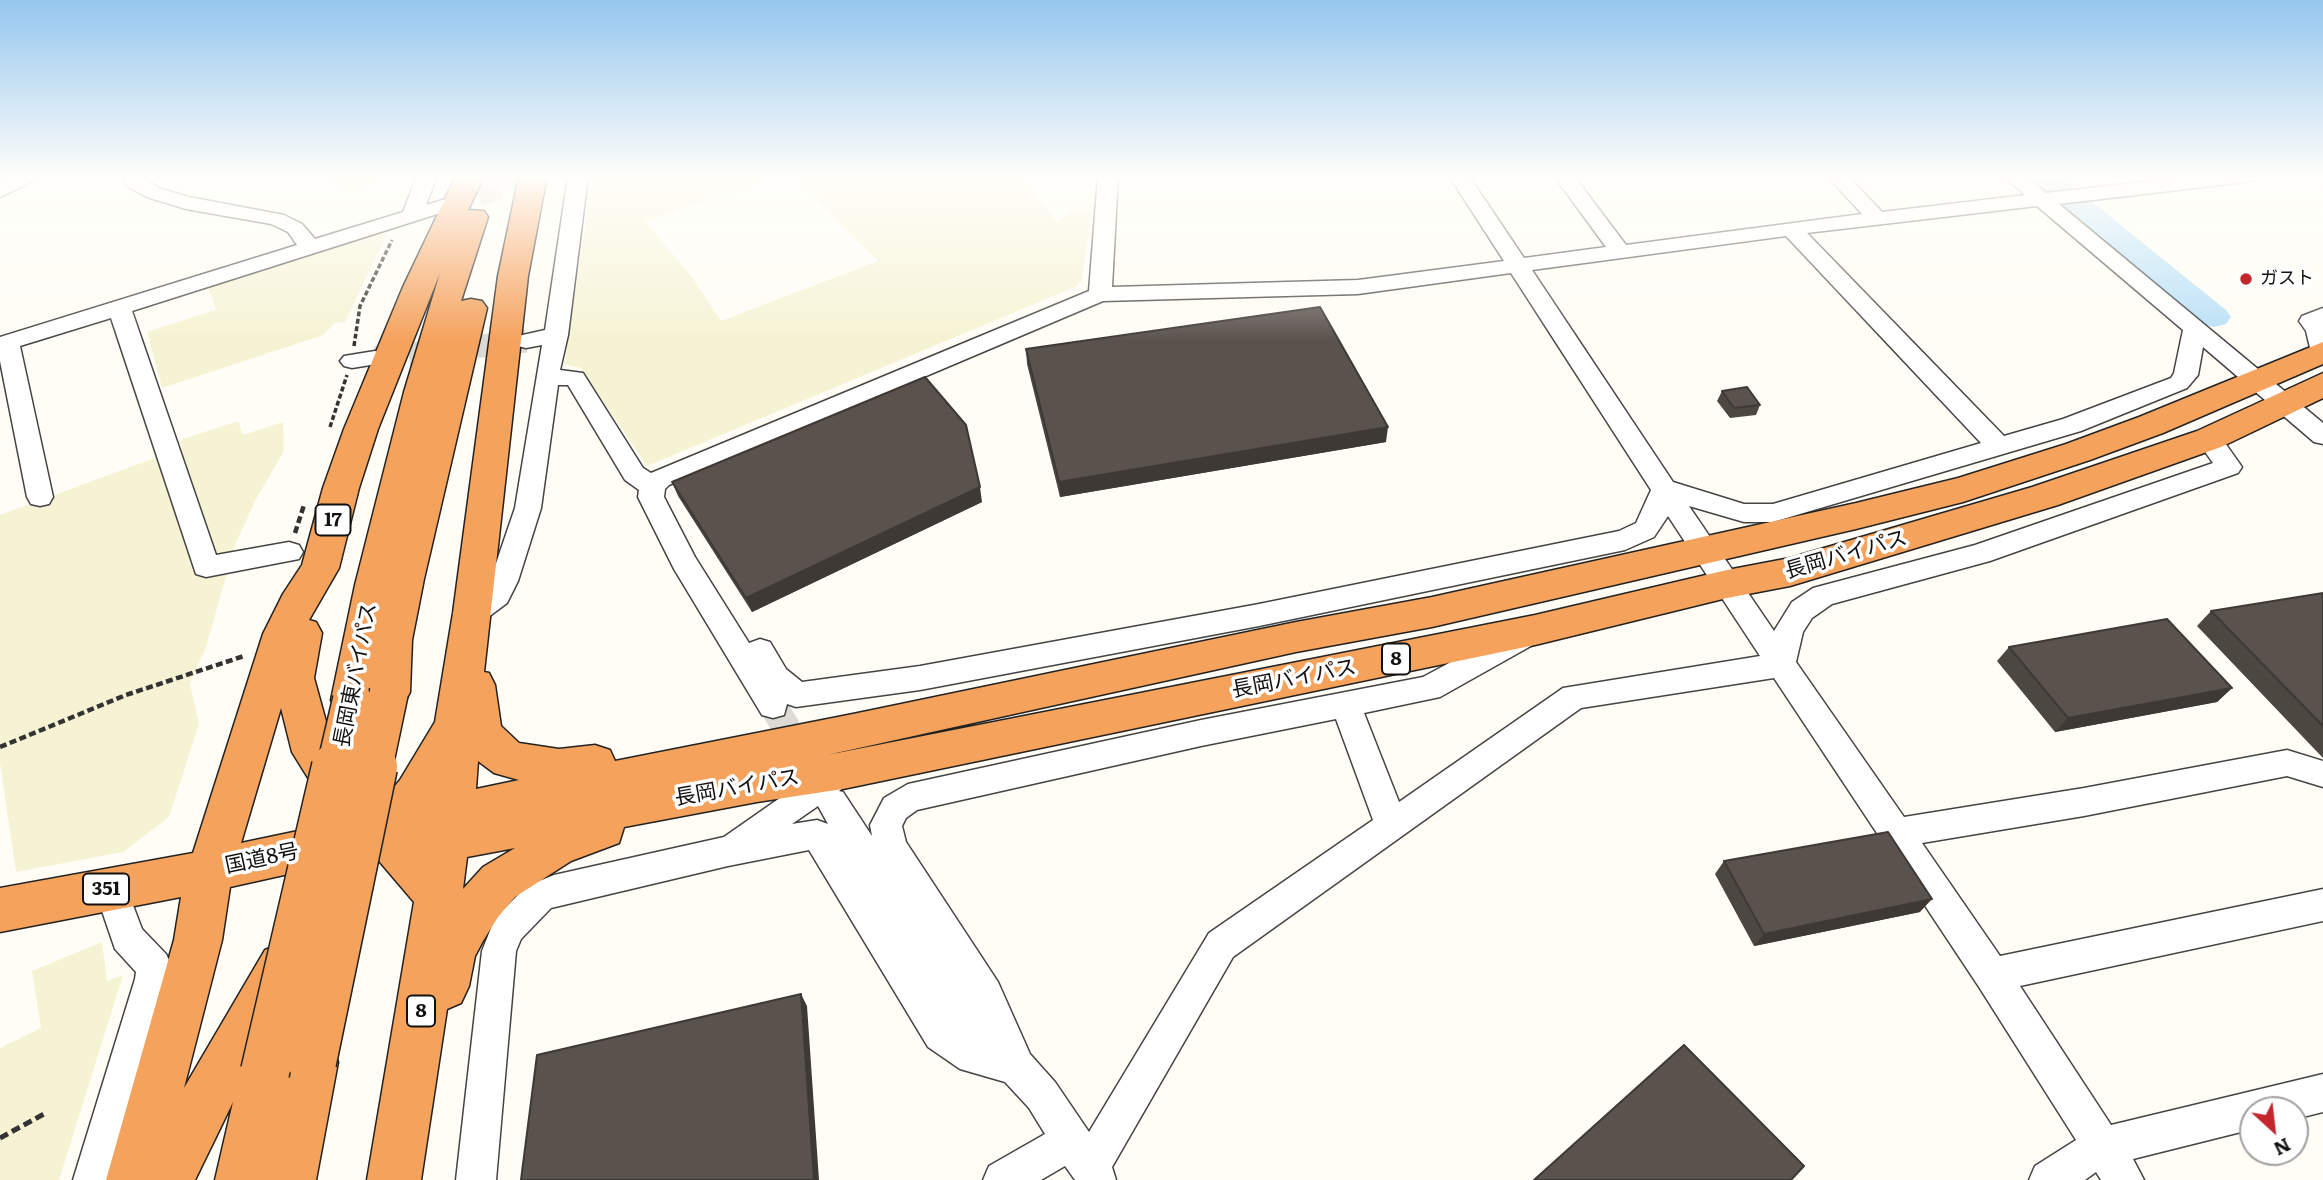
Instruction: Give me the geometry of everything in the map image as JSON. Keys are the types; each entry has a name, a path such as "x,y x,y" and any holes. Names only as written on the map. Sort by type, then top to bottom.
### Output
{"highway":[{"name":"17","path":"213,866 283,634 297,604 304,560 341,488 366,416 418,287 444,231"},
{"name":"長岡東バイパス","path":"242,1180 288,1067 388,844 371,696 374,585 446,298 470,231"},
{"name":"長岡東バイパス","path":"371,696 393,640 419,514 476,287 494,231"},
{"path":"168,1180 188,1133 273,978 457,765 457,723 473,613 513,276 522,231"},
{"name":"長岡バイパス","path":"388,844 843,768 1145,710 1535,630 1727,584 1790,572 2045,496 2209,439 2323,352"},
{"name":"長岡バイパス","path":"843,768 946,710 1296,637 1432,612 1870,513 2029,469 2151,425 2271,393 2323,384"},
{"path":"304,560 302,629 294,678 301,712 313,752 346,804 388,844"},
{"path":"473,613 472,665 476,709 482,733 494,750 509,760 559,767 701,745 843,768"},
{"path":"388,844 457,723"},
{"path":"396,1170 432,1067 440,1001 452,952 481,902 499,882 555,847 589,832 752,796 843,768"},
{"name":"国道8号","path":"213,866 388,844"},
{"name":"8","path":"388,844 438,894 396,1170"},
{"path":"0,903 47,890 158,868 194,856 213,866 198,940 134,1180"},
{"name":"351","path":"0,909 213,866"},
{"name":"351","path":"0,935 119,911 213,866"},
{"name":"長岡東バイパス","path":"288,1067 289,1180"}],"street":[{"path":"297,231 310,247"},
{"path":"40,497 4,344 361,231"},
{"path":"473,613 497,595 514,555 528,508 570,231"},
{"path":"1100,294 1104,231"},
{"path":"1495,231 1704,550 1992,975 2124,1180"},
{"path":"1605,231 1620,251"},
{"path":"773,706 663,524 650,497 652,486 673,474 1100,294 1358,287 1783,231"},
{"path":"1793,231 1999,447"},
{"path":"2079,231 2323,436"},
{"path":"119,307 206,567 304,560"},
{"path":"2323,315 2310,321 2317,331 2323,352"},
{"path":"1665,489 1744,513 1773,513 2072,425 2179,383 2186,375 2195,328"},
{"path":"526,341 556,335"},
{"path":"547,377 575,379 634,474 652,486"},
{"path":"1781,665 1789,630 1802,610 1823,596 1980,554 2229,467 2209,439"},
{"path":"663,524 704,561 776,677 796,695 1010,663 1625,540 1645,530 1653,519 1665,489"},
{"path":"1259,615 1296,637"},
{"path":"1016,1066 985,994 890,846 886,825 895,808 908,798 1202,733 1429,688 1535,630"},
{"path":"946,710 1010,663"},
{"path":"1003,1180 1087,1162 1221,946 1574,697 1781,665"},
{"path":"1345,703 1391,824"},
{"path":"1145,710 1202,733"},
{"path":"1897,833 2084,802 2287,763 2323,774"},
{"path":"728,851 843,768 963,1008 1042,1095 1087,1162"},
{"path":"476,1180 499,951 507,929 530,905 554,890 728,851 817,834 941,1034 973,1056 1016,1066"},
{"path":"1992,975 2323,905"},
{"path":"93,1180 153,979 154,967 127,938 119,911"},
{"path":"2049,1180 2101,1147 2239,1113"}],"path":[{"path":"0,747 126,695 255,653"},
{"path":"0,1138 44,1114"}],"shaded area":[{"path":"585,231 653,231 692,277 721,321 878,261 848,231 1089,231 1082,279 1077,286 647,466 581,368 564,364"},
{"path":"374,232 387,234 345,322 335,323 323,335 162,388 147,332 216,310 207,284"},
{"path":"238,421 243,435 283,422 284,451 256,499 235,545 206,647 190,684 199,724 169,817 123,852 16,872 0,763 0,515 182,448 180,440"},
{"path":"102,942 107,981 123,975 59,1180 0,1180 0,1048 41,1028 32,971"}],"building":[{"path":"1320,307 1388,427 1059,482 1026,349"},
{"path":"925,377 966,425 980,487 746,598 672,482"},
{"path":"1747,387 1760,405 1734,408 1722,391"},
{"path":"2323,593 2323,726 2211,611"},
{"path":"2167,619 2232,688 2068,718 2009,647"},
{"path":"1888,832 1932,899 1764,934 1724,861"},
{"path":"801,994 814,1180 521,1180 537,1055"},
{"path":"1684,1045 1804,1166 1791,1180 1534,1180"}],"waterway":[{"path":"2109,231 2214,317"}],"tunnel":[{"path":"375,358 526,341"},
{"path":"773,706 805,758"}],"place":[{"name":"ガスト","path":"2246,279"}]}
